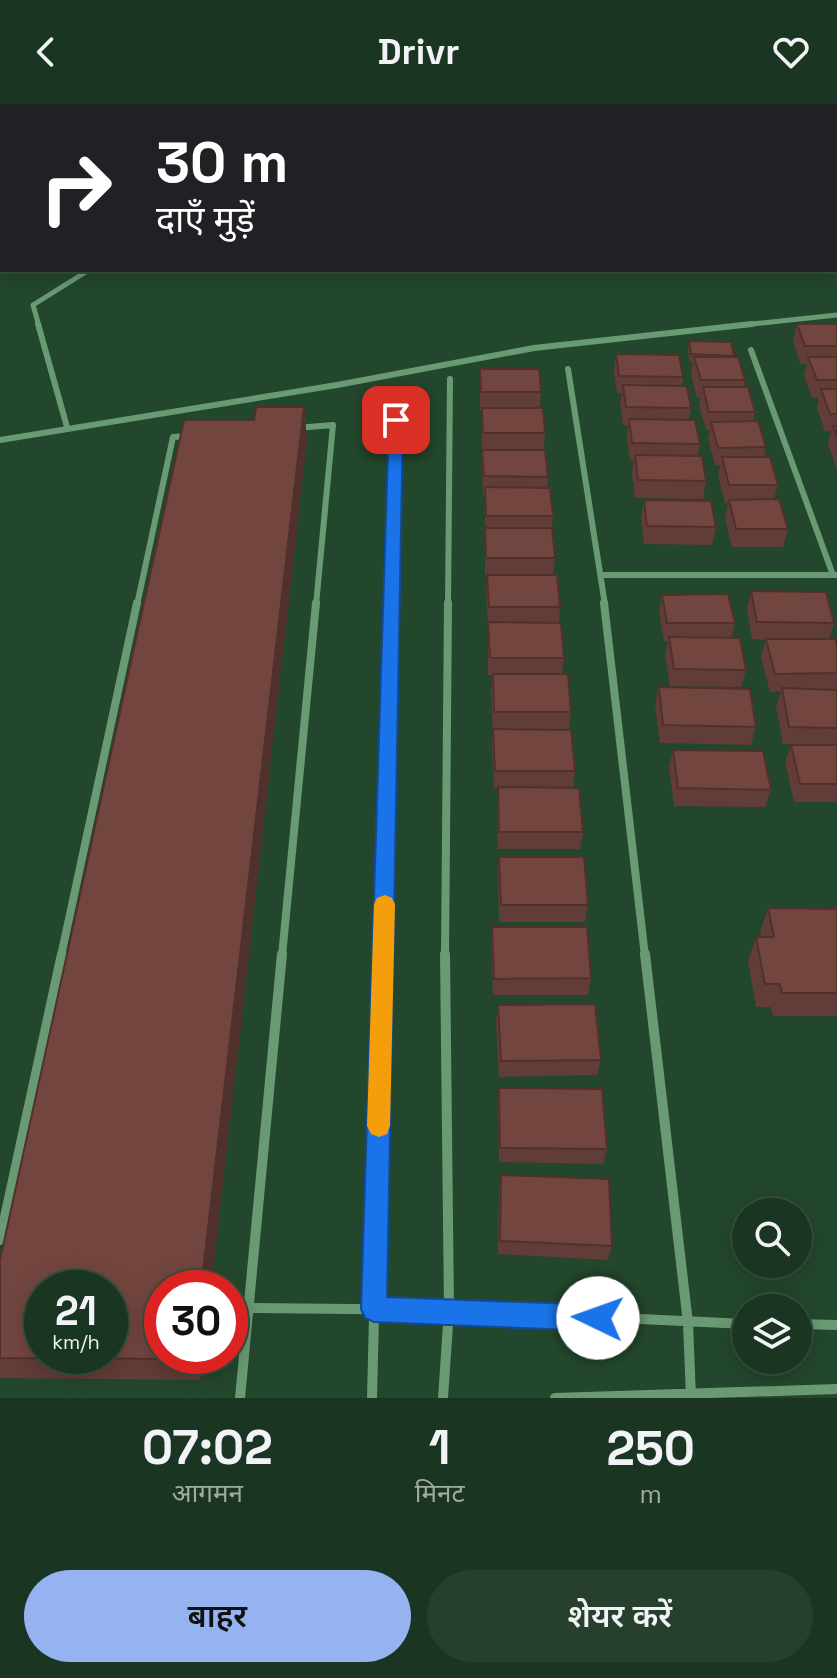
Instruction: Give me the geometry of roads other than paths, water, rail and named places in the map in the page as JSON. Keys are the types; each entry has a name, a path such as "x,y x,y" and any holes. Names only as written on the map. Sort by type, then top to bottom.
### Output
{"street":[{"path":"67,427 33,305 86,272"},
{"path":"0,440 337,385 534,348 837,315"},
{"path":"601,575 835,575 751,350"},
{"path":"568,369 601,575 688,1323 691,1396"},
{"path":"443,1398 449,1310 445,947 450,379"},
{"path":"372,1398 397,390"},
{"path":"290,428 333,425 248,1308 449,1310 732,1324"},
{"path":"0,1240 173,437 202,435"},
{"path":"812,1324 837,1325"},
{"path":"240,1398 242,1374"},
{"path":"555,1398 837,1389"}]}
